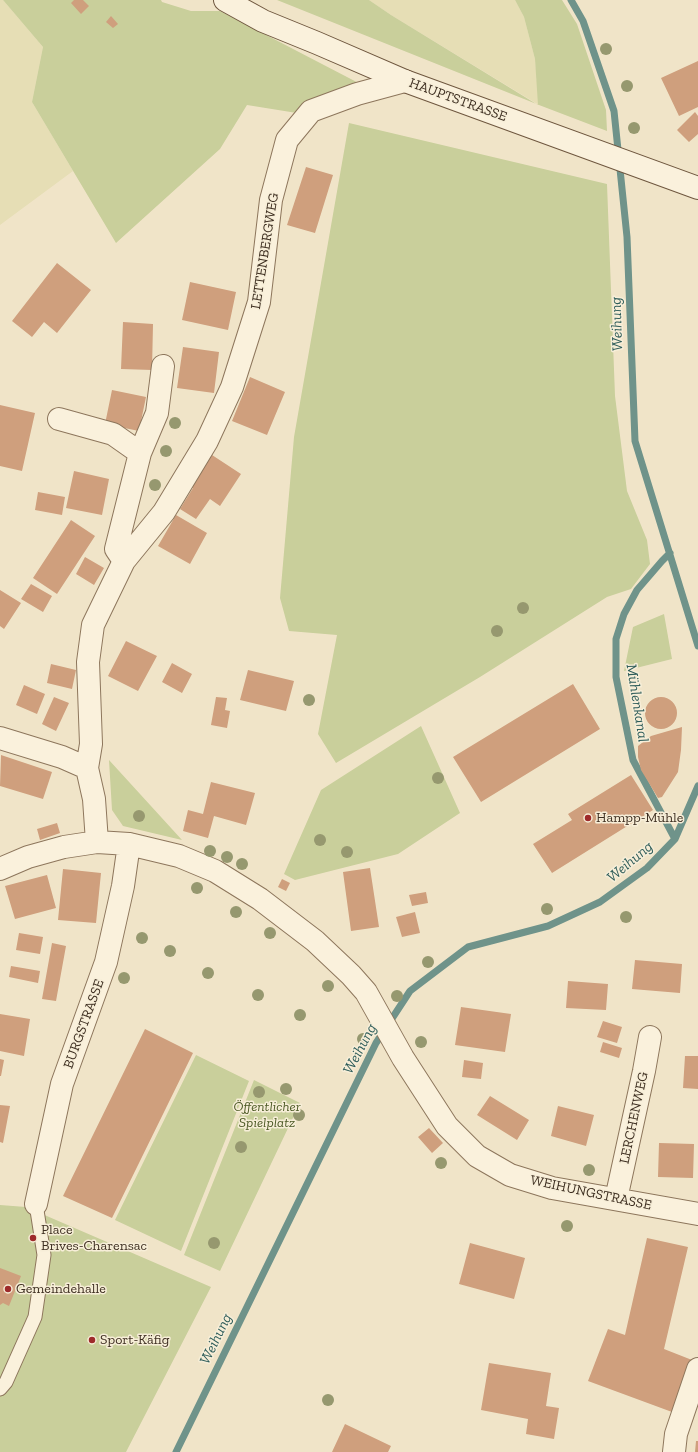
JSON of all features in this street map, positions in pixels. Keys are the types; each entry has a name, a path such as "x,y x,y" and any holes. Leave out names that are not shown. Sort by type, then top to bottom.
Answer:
{"street":[{"name":"HAUPTSTRASSE","path":"224,0 263,21 405,81 698,188"},
{"name":"LETTENBERGWEG","path":"87,768 91,744 88,662 93,625 124,561 164,512 207,441 232,387 259,302 271,200 287,140 311,111 357,94 405,81"},
{"path":"124,561 116,549 140,453 157,413 164,366"},
{"path":"59,419 113,434 140,453"},
{"path":"0,738 62,757 87,768 94,799 97,842 28,857 0,869"},
{"name":"WEIHUNGSTRASSE","path":"97,842 129,844 179,856 216,871 260,898 314,941 351,975 366,992 403,1058 447,1126 477,1156 510,1175 552,1188 698,1214"},
{"name":"BURGSTRASSE","path":"36,1204 62,1084 106,962 123,886 129,844"},
{"name":"LERCHENWEG","path":"616,1199 650,1037"},
{"path":"674,1452 676,1434 698,1369"}],"lane":[{"path":"0,1389 6,1382 35,1318 44,1255 36,1204"}],"shaded area":[{"path":"0,0 3,0 43,47 32,102 73,171 0,225"},
{"path":"369,0 515,0 524,17 535,59 539,105 391,15"}],"green space":[{"path":"3,0 161,0 162,2 191,11 220,11 372,90 303,114 247,105 220,149 116,243 32,102 43,47"},
{"path":"277,0 369,0 536,104"},
{"path":"515,0 562,0 577,24 606,110 607,131 538,105 535,59 524,17"},
{"path":"349,123 607,184 615,396 627,491 647,540 650,564 631,589 607,597 480,677 336,763 318,734 337,635 289,631 280,598 294,437"},
{"path":"664,614 672,659 624,671 633,627"},
{"path":"421,726 460,813 398,854 295,880 284,874 321,790"},
{"path":"109,760 182,840 123,826 112,810"},
{"path":"196,1055 249,1081 181,1251 115,1220"},
{"name":"Öffentlicher Spielplatz","path":"254,1080 300,1103 220,1271 184,1255"},
{"path":"0,1205 26,1207 211,1287 126,1452 0,1452"}],"building":[{"path":"74,0 83,0 89,6 81,14 71,3"},
{"path":"111,16 118,24 113,28 106,22"},
{"path":"698,61 698,107 679,116 661,78"},
{"path":"695,112 698,116 698,134 689,142 677,130"},
{"path":"306,167 333,175 315,233 287,225"},
{"path":"57,263 91,290 57,333 44,322 32,337 12,321"},
{"path":"190,282 236,292 228,330 182,320"},
{"path":"123,322 153,324 152,370 121,369"},
{"path":"183,347 219,352 214,393 177,388"},
{"path":"250,377 285,392 267,435 232,421"},
{"path":"112,390 146,397 139,431 105,424"},
{"path":"0,405 35,413 22,471 0,466"},
{"path":"212,455 241,474 220,506 210,499 196,519 180,509 193,488 191,487"},
{"path":"74,471 109,479 102,515 66,508"},
{"path":"38,492 65,497 62,515 35,510"},
{"path":"176,515 207,533 190,564 158,546"},
{"path":"71,520 95,536 57,594 33,578"},
{"path":"85,557 104,568 94,585 76,574"},
{"path":"31,584 52,596 43,612 21,599"},
{"path":"0,590 21,603 4,629 0,626"},
{"path":"126,641 157,656 138,691 108,676"},
{"path":"172,663 192,674 182,693 162,682"},
{"path":"51,664 76,670 72,689 47,683"},
{"path":"248,670 294,681 286,711 240,700"},
{"path":"573,684 600,729 481,802 453,757"},
{"path":"24,685 45,694 37,714 16,705"},
{"path":"54,697 69,703 56,731 42,724"},
{"path":"216,697 227,698 225,710 230,711 227,728 211,725"},
{"path":"658,697 664,697 674,704 677,713 676,719 670,726 664,729 658,729 648,722 645,716 645,710 652,700"},
{"path":"682,727 678,772 662,797 658,798 641,770 638,757 638,746 651,736"},
{"path":"1,755 52,772 43,799 0,786"},
{"path":"631,775 653,810 552,873 533,844 572,820 568,814"},
{"path":"211,782 255,793 246,825 214,816 208,838 183,831 188,810 203,814"},
{"path":"57,823 60,833 40,840 37,829"},
{"path":"370,868 379,927 351,931 343,872"},
{"path":"63,869 101,873 96,923 58,920"},
{"path":"47,875 56,908 15,919 5,886"},
{"path":"282,879 290,883 286,891 278,887"},
{"path":"426,892 428,903 412,906 409,895"},
{"path":"415,912 420,933 402,937 396,917"},
{"path":"19,933 43,937 40,954 16,950"},
{"path":"52,943 66,946 56,1001 42,999"},
{"path":"635,960 682,964 680,993 632,989"},
{"path":"11,966 40,971 38,983 9,977"},
{"path":"568,981 608,984 606,1010 566,1008"},
{"path":"461,1007 511,1014 505,1052 455,1045"},
{"path":"0,1014 30,1019 24,1056 0,1051"},
{"path":"603,1021 622,1027 617,1043 597,1037"},
{"path":"145,1029 193,1053 112,1218 63,1196"},
{"path":"603,1042 622,1048 619,1058 600,1052"},
{"path":"685,1056 698,1056 698,1089 683,1088"},
{"path":"0,1059 4,1060 1,1076 0,1076"},
{"path":"464,1060 483,1063 481,1079 462,1077"},
{"path":"490,1096 529,1120 517,1140 477,1115"},
{"path":"0,1105 10,1106 3,1143 0,1142"},
{"path":"558,1106 594,1115 586,1146 551,1136"},
{"path":"429,1128 443,1143 432,1153 418,1137"},
{"path":"659,1143 694,1144 693,1178 658,1177"},
{"path":"647,1238 688,1247 664,1349 692,1360 672,1412 588,1381 608,1329 625,1335"},
{"path":"470,1243 525,1258 514,1299 459,1284"},
{"name":"Gemeindehalle","path":"0,1268 21,1276 9,1306 3,1303 0,1305"},
{"path":"489,1363 551,1373 546,1406 559,1408 554,1439 526,1434 528,1419 481,1410"},
{"path":"345,1424 391,1446 388,1452 332,1452"},
{"path":"696,1441 698,1441 698,1452 695,1452"}],"waterway":[{"name":"Weihung","path":"571,0 583,21 614,111 627,237 635,441 698,646"},
{"name":"Mühlenkanal","path":"670,553 637,590 624,614 616,639 616,677 633,760 675,839"},
{"name":"Weihung","path":"176,1452 376,1043 410,991 468,947 548,926 600,902 647,868 675,839 698,786"}],"place":[{"name":"Hampp-Mühle","path":"588,818"},
{"name":"Place Brives-Charensac","path":"33,1238"},
{"name":"Gemeindehalle","path":"8,1289"},
{"name":"Sport-Käfig","path":"92,1340"}]}
